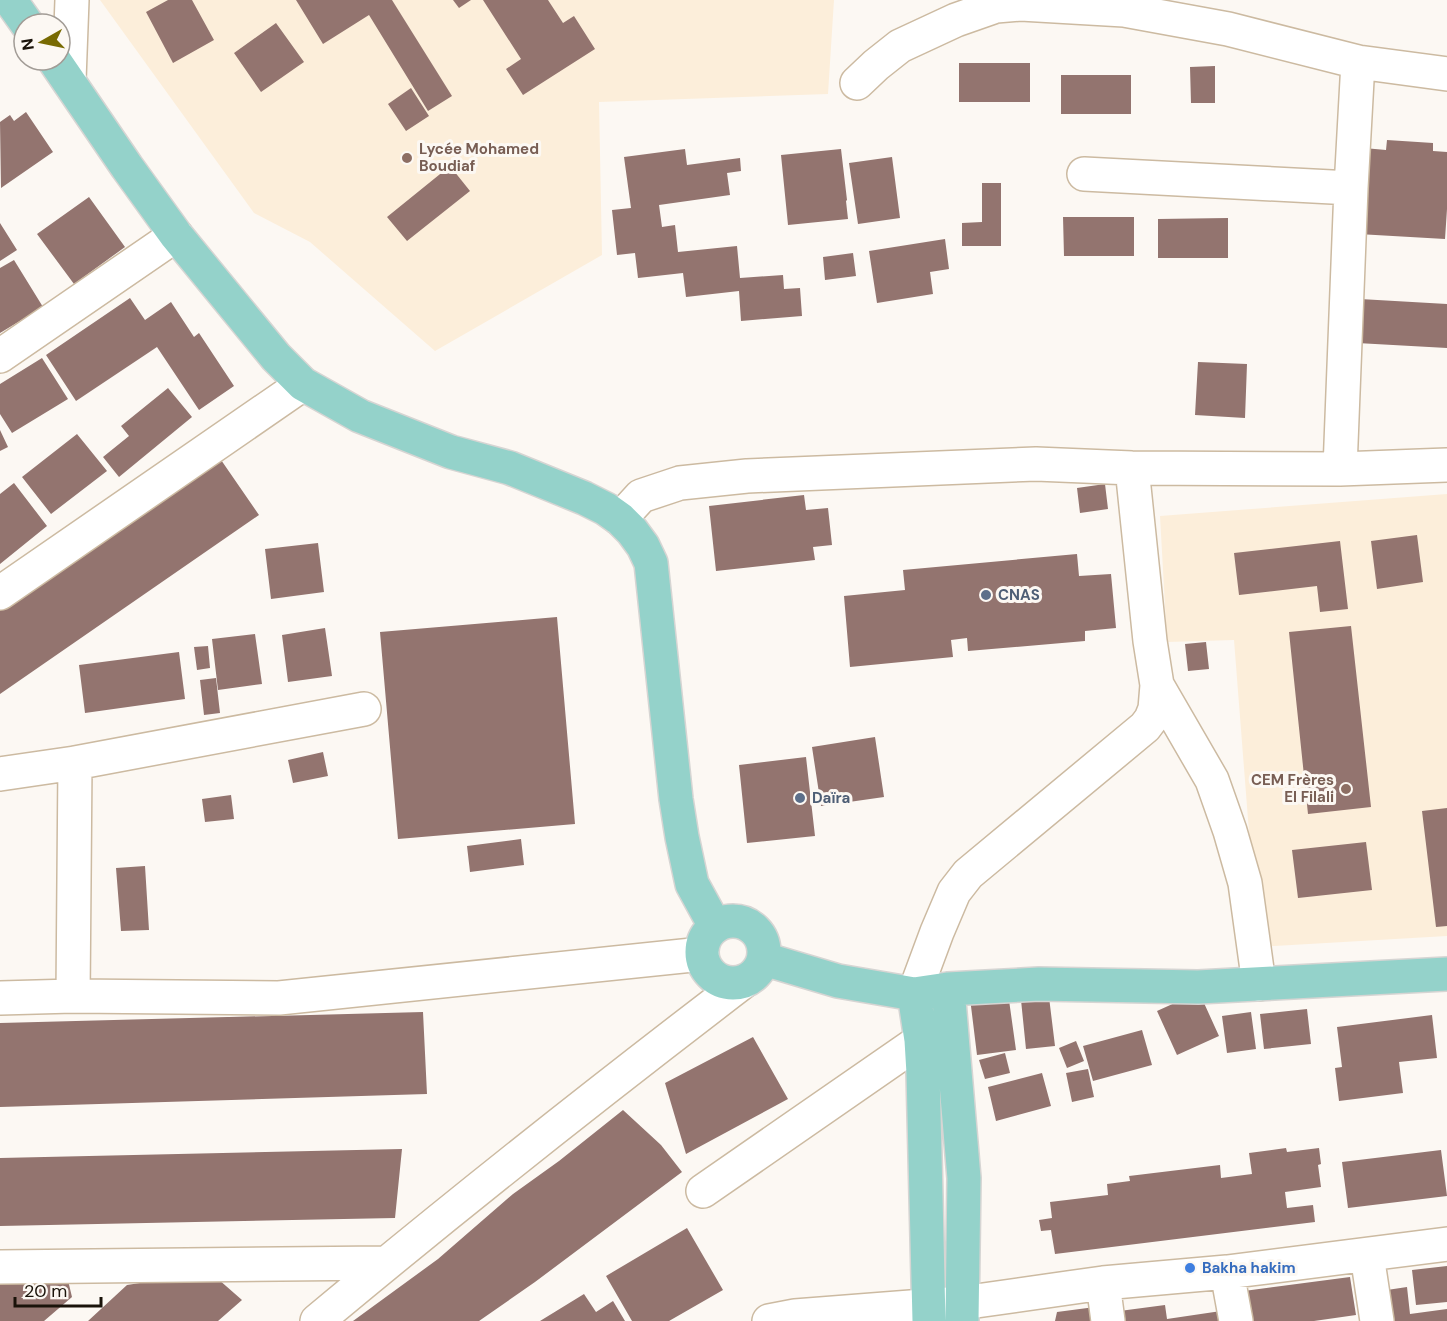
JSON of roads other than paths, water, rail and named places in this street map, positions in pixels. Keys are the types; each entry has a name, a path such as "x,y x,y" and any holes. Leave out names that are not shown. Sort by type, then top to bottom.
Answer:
{"main road":[{"path":"62,72 176,235 276,357 303,384 360,416 451,452 510,468 584,498 606,509 632,531 643,546 651,563 682,837 692,884 708,940 705,968 722,982 732,984 754,971 764,952 762,939 756,930 736,921 726,922 708,940"},
{"path":"754,971 837,981 914,994 948,989 1039,984 1198,987 1447,974"},
{"path":"948,989 964,1178 962,1312"},
{"path":"914,994 923,1073 929,1313"}],"street":[{"path":"857,83 900,46 956,20 996,6 1021,4 1124,5 1358,62 1447,74"},
{"path":"1340,469 1358,62"},
{"path":"1084,174 1351,188"},
{"path":"0,356 176,235"},
{"path":"0,593 303,384"},
{"path":"620,519 641,496 680,483 747,476 1036,464 1132,468 1340,469 1447,465"},
{"path":"914,994 954,892 968,874 1144,727 1155,710 1157,686 1150,641 1132,468"},
{"path":"1157,686 1212,780 1230,831 1245,883 1259,984"},
{"path":"0,774 75,764 364,709"},
{"path":"73,996 75,764"},
{"path":"937,932 948,989"},
{"path":"0,998 73,996 279,998 708,940"},
{"path":"317,1321 386,1263 754,971"},
{"path":"703,1191 921,1040"},
{"path":"769,1321 795,1316 962,1312 1103,1283 1227,1272 1447,1244"},
{"path":"1367,1255 1377,1321"},
{"path":"0,1267 386,1263"},
{"path":"1227,1272 1236,1321"},
{"path":"1103,1283 1108,1321"}],"place":[{"name":"Lycée Mohamed Boudiaf","path":"407,158"},
{"name":"CNAS","path":"986,595"},
{"name":"CEM Frères El Filali","path":"1346,789"},
{"name":"Daïra","path":"800,798"},
{"name":"Bakha hakim","path":"1190,1268"}]}
